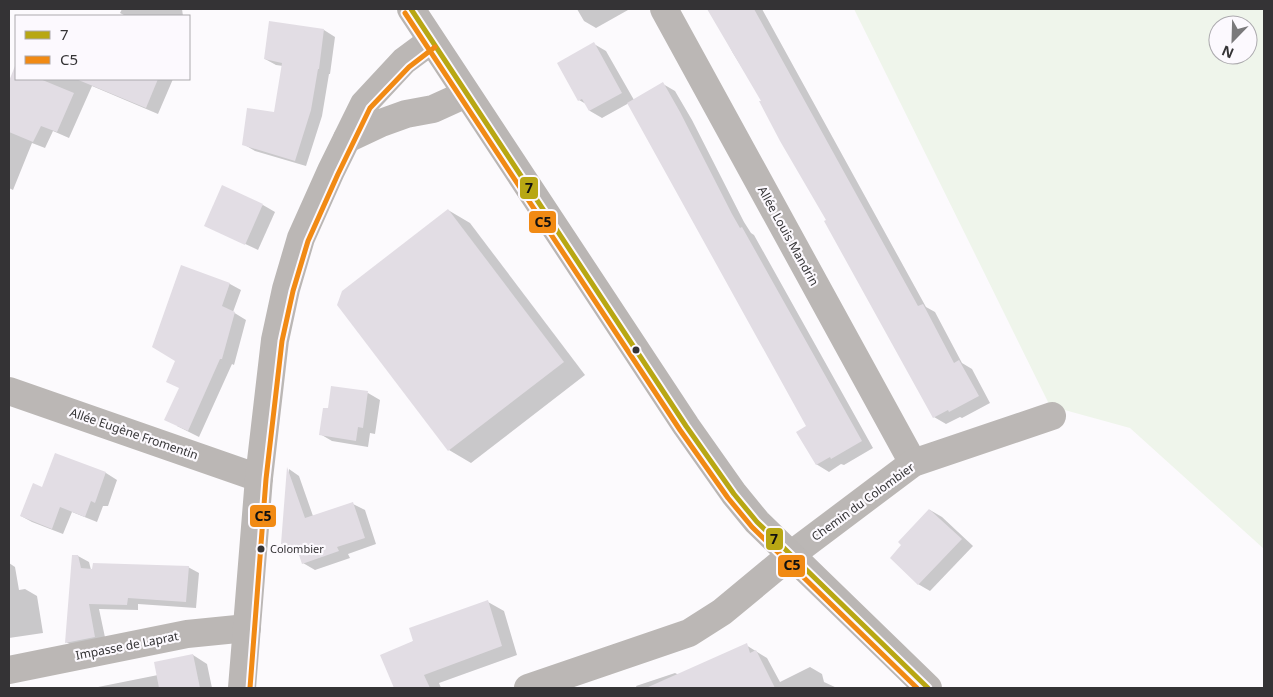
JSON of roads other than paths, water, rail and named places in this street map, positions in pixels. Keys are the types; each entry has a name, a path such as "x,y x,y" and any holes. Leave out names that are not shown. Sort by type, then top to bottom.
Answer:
{"main road":[{"path":"410,9 681,418 734,494 757,522 928,688"}],"street":[{"name":"Allée Louis Mandrin","path":"664,9 913,463"},
{"path":"242,688 259,478 275,340 286,289 301,238 364,104 404,61 431,41"},
{"path":"348,139 381,123 406,114 433,109 466,94"},
{"name":"Allée Eugène Fromentin","path":"9,391 259,478"},
{"name":"Chemin du Colombier","path":"528,688 689,633 722,612 792,554 913,463 1052,416"},
{"name":"Impasse de Laprat","path":"9,670 187,634 247,628"}],"place":[{"name":"Colombier","path":"261,549"}]}
